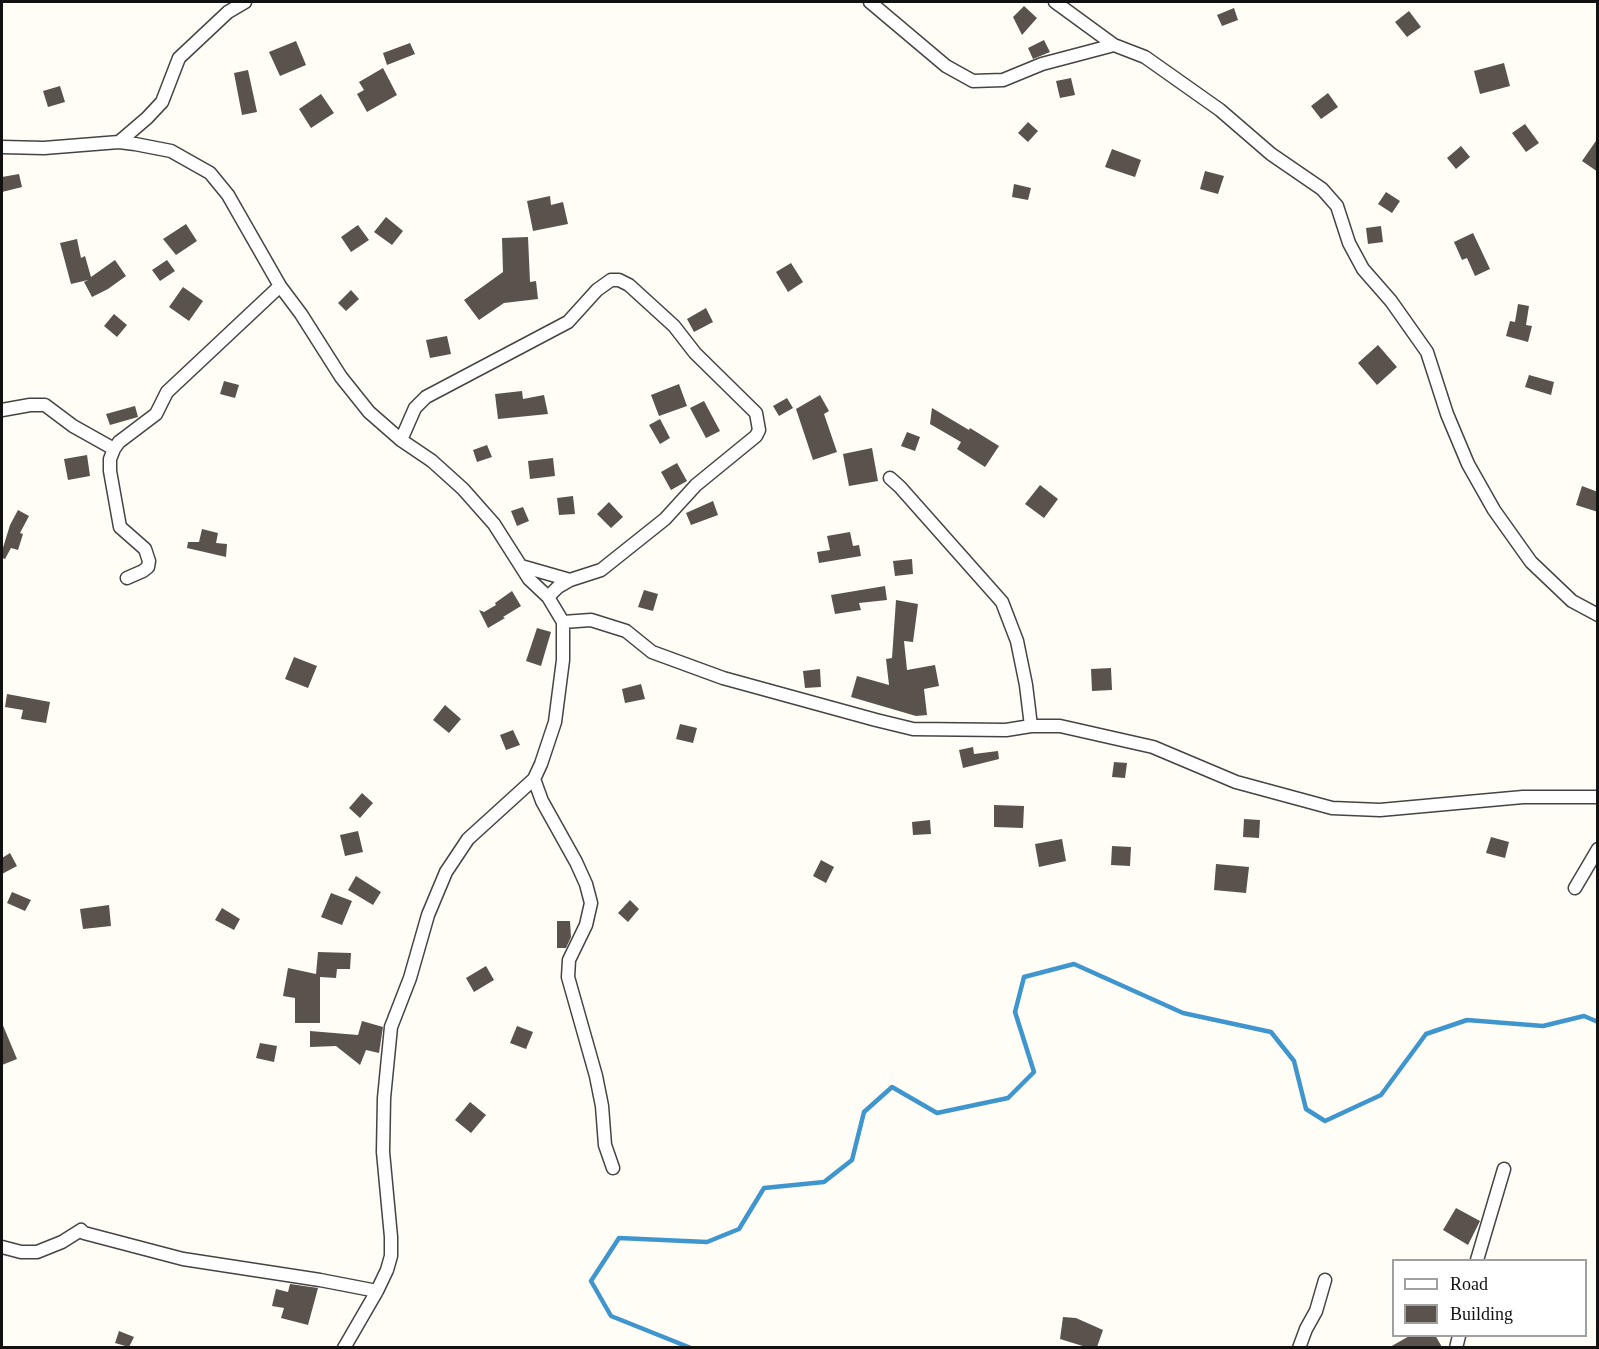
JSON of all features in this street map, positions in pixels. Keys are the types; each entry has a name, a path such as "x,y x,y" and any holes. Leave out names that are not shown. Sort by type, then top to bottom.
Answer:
{"street":[{"path":"119,142 162,102 180,58 228,12 244,2"},
{"path":"870,2 946,66 974,81 1003,80 1042,64 1114,45"},
{"path":"1055,2 1114,45 1145,57 1220,110 1271,154 1322,189 1337,206 1349,243 1363,269 1391,301 1427,352 1447,414 1468,464 1494,510 1531,562 1572,601 1598,615"},
{"path":"2,147 44,148 119,142 171,151 210,173 228,195 280,286 302,314 341,377 369,412 401,440 432,461 463,489 494,524 529,579 548,597 563,622 562,660 555,722 541,764 534,779 468,839 446,872 391,1027 384,1098 383,1152 391,1256 377,1291 344,1347"},
{"path":"401,440 415,408 426,397 568,322 597,290 612,280 619,280 628,285 674,326 695,353 756,413 759,430 756,436 696,485 665,519 602,570 570,580 548,597"},
{"path":"128,578 148,567 149,561 145,549 120,527 110,471 110,459 114,449 119,442 156,414 167,393 280,286"},
{"path":"2,410 45,405 73,426 114,449"},
{"path":"890,478 1002,602 1017,641 1031,726"},
{"path":"521,566 570,580"},
{"path":"563,622 591,620 626,631 652,652 723,678 913,729 1006,730 1031,726 1060,726 1153,747 1236,782 1332,808 1380,810 1523,797 1598,797"},
{"path":"534,779 542,801 576,862 586,884 591,903 586,925 569,960 568,977 596,1076 602,1106 605,1145 612,1168"},
{"path":"1575,888 1598,849"},
{"path":"1477,1259 1504,1169"},
{"path":"2,1247 21,1252 37,1252 62,1242 81,1230 84,1233 183,1259 377,1291"},
{"path":"1299,1347 1317,1311 1325,1280"}],"building":[{"path":"1024,6 1037,18 1022,35 1013,17"},
{"path":"1234,8 1238,20 1222,26 1217,15"},
{"path":"1409,11 1421,27 1407,37 1395,22"},
{"path":"1044,40 1050,52 1033,59 1028,48"},
{"path":"296,41 306,65 280,76 269,52"},
{"path":"410,43 415,54 387,65 383,53"},
{"path":"1504,63 1510,86 1480,94 1474,71"},
{"path":"383,68 397,95 367,112 357,94 364,90 359,82"},
{"path":"248,70 257,112 242,115 234,73"},
{"path":"1071,78 1075,95 1060,98 1056,81"},
{"path":"60,86 65,102 48,107 43,91"},
{"path":"1328,93 1338,107 1321,119 1311,106"},
{"path":"321,94 334,113 311,128 299,109"},
{"path":"1028,122 1038,131 1028,142 1018,133"},
{"path":"1525,124 1539,143 1526,152 1512,133"},
{"path":"1598,138 1598,172 1582,161"},
{"path":"1461,146 1470,157 1456,169 1447,158"},
{"path":"1112,149 1141,160 1135,177 1105,167"},
{"path":"1205,171 1224,176 1218,194 1200,189"},
{"path":"19,174 22,187 2,192 2,177"},
{"path":"1014,184 1031,188 1028,200 1012,197"},
{"path":"1386,192 1400,201 1392,213 1378,204"},
{"path":"550,196 551,205 563,202 568,224 533,231 527,201"},
{"path":"386,217 403,231 392,245 374,232"},
{"path":"186,224 197,241 176,255 163,239"},
{"path":"358,225 369,240 351,252 341,237"},
{"path":"1381,226 1383,242 1368,244 1366,228"},
{"path":"1473,233 1490,269 1475,276 1467,258 1462,260 1454,242"},
{"path":"528,237 530,282 536,281 538,299 504,303 479,320 464,300 503,272 502,238"},
{"path":"77,239 81,258 85,256 91,277 115,260 126,276 92,297 84,282 88,280 71,284 60,243"},
{"path":"167,260 175,271 160,281 152,270"},
{"path":"791,263 803,282 788,292 776,272"},
{"path":"183,287 203,301 189,321 169,307"},
{"path":"351,290 359,299 346,311 338,303"},
{"path":"1518,304 1529,306 1526,325 1532,326 1528,342 1506,336 1510,321 1515,322"},
{"path":"706,308 713,322 694,332 687,319"},
{"path":"114,314 127,325 117,337 104,326"},
{"path":"447,336 451,354 430,358 426,340"},
{"path":"1378,345 1397,367 1377,385 1358,363"},
{"path":"1529,375 1554,382 1551,395 1525,387"},
{"path":"224,381 239,385 235,398 220,394"},
{"path":"679,384 687,406 659,416 651,395"},
{"path":"522,391 523,399 544,395 548,414 498,419 495,394"},
{"path":"820,395 829,411 824,414 837,452 813,460 796,409"},
{"path":"787,398 793,408 779,416 773,406"},
{"path":"704,401 720,431 706,438 690,408"},
{"path":"135,406 138,417 110,425 106,414"},
{"path":"932,408 999,446 985,467 957,449 961,442 930,424"},
{"path":"660,419 670,438 660,444 649,425"},
{"path":"907,432 920,437 915,451 901,446"},
{"path":"487,445 492,457 477,462 473,450"},
{"path":"872,448 878,481 849,486 843,454"},
{"path":"87,455 90,476 68,480 64,459"},
{"path":"553,458 555,476 530,479 528,461"},
{"path":"677,463 687,481 671,490 661,472"},
{"path":"1040,485 1058,499 1044,518 1025,504"},
{"path":"1582,486 1598,492 1598,512 1576,505"},
{"path":"573,496 575,514 559,515 557,498"},
{"path":"713,501 718,515 691,525 686,513"},
{"path":"609,502 623,517 611,528 597,514"},
{"path":"523,507 529,521 517,526 511,511"},
{"path":"18,510 29,516 20,533 23,534 18,550 11,548 5,559 2,558 2,551 10,525"},
{"path":"202,529 218,533 216,543 227,544 226,557 187,548 188,542 199,542"},
{"path":"850,532 853,546 859,545 861,556 819,563 817,552 830,550 827,536"},
{"path":"912,559 913,574 895,576 893,561"},
{"path":"885,586 887,600 859,603 861,610 835,614 831,595"},
{"path":"644,590 658,594 653,611 638,607"},
{"path":"512,591 521,606 488,628 479,610 484,612"},
{"path":"896,600 918,604 913,642 904,641 907,670 935,665 939,686 924,689 927,715 916,716 851,697 857,676 889,685 886,659 892,658"},
{"path":"537,628 551,632 541,666 526,661"},
{"path":"294,657 317,666 308,688 285,679"},
{"path":"1111,668 1112,690 1092,691 1091,669"},
{"path":"820,669 821,687 805,688 803,671"},
{"path":"641,684 645,699 625,703 622,689"},
{"path":"7,694 50,702 46,723 21,719 23,710 5,707"},
{"path":"445,705 461,719 449,733 433,720"},
{"path":"680,724 697,728 693,743 676,739"},
{"path":"513,730 520,745 506,750 500,735"},
{"path":"973,747 974,754 998,751 999,759 963,768 959,750"},
{"path":"1114,762 1127,763 1125,778 1112,777"},
{"path":"362,793 373,803 360,818 349,808"},
{"path":"994,805 1024,806 1023,828 994,827"},
{"path":"1244,819 1260,820 1259,838 1243,837"},
{"path":"930,820 931,834 913,835 912,822"},
{"path":"358,831 363,852 345,856 340,835"},
{"path":"1491,837 1509,842 1505,858 1486,853"},
{"path":"1062,839 1066,861 1039,867 1035,844"},
{"path":"1112,846 1131,847 1130,866 1111,865"},
{"path":"10,853 17,866 2,874 2,858"},
{"path":"821,860 834,867 826,883 813,876"},
{"path":"1216,864 1249,867 1246,893 1214,890"},
{"path":"356,876 381,892 373,905 348,890"},
{"path":"12,892 31,900 25,911 7,903"},
{"path":"331,893 352,901 342,925 321,917"},
{"path":"630,900 639,909 628,922 618,913"},
{"path":"109,905 111,926 83,929 80,909"},
{"path":"222,908 240,919 234,930 215,920"},
{"path":"557,921 570,921 571,937 566,948 557,948"},
{"path":"318,952 351,953 350,969 337,969 336,978 320,977 320,1023 295,1023 295,998 283,996 288,968 316,974"},
{"path":"486,966 494,980 474,992 466,978"},
{"path":"362,1021 383,1027 379,1053 366,1050 360,1065 336,1046 310,1047 310,1031 358,1035"},
{"path":"2,1023 17,1059 2,1065"},
{"path":"517,1026 533,1032 526,1049 510,1043"},
{"path":"260,1043 277,1046 274,1062 256,1058"},
{"path":"470,1102 486,1115 471,1133 455,1120"},
{"path":"1456,1208 1480,1221 1468,1245 1443,1230"},
{"path":"290,1284 318,1288 308,1325 281,1318 284,1308 272,1306 276,1289 288,1292"},
{"path":"1063,1317 1076,1318 1103,1330 1097,1347 1086,1347 1060,1339"},
{"path":"119,1331 134,1337 129,1347 115,1343"},
{"path":"1408,1337 1436,1337 1442,1347 1390,1347"}],"waterway":[{"path":"691,1348 611,1316 591,1281 619,1238 707,1242 739,1229 764,1188 824,1182 852,1160 864,1112 892,1087 937,1113 1008,1098 1034,1072 1015,1012 1024,977 1074,964 1183,1013 1271,1032 1294,1061 1306,1109 1325,1121 1381,1095 1426,1034 1467,1020 1543,1026 1584,1016 1598,1022"}]}
